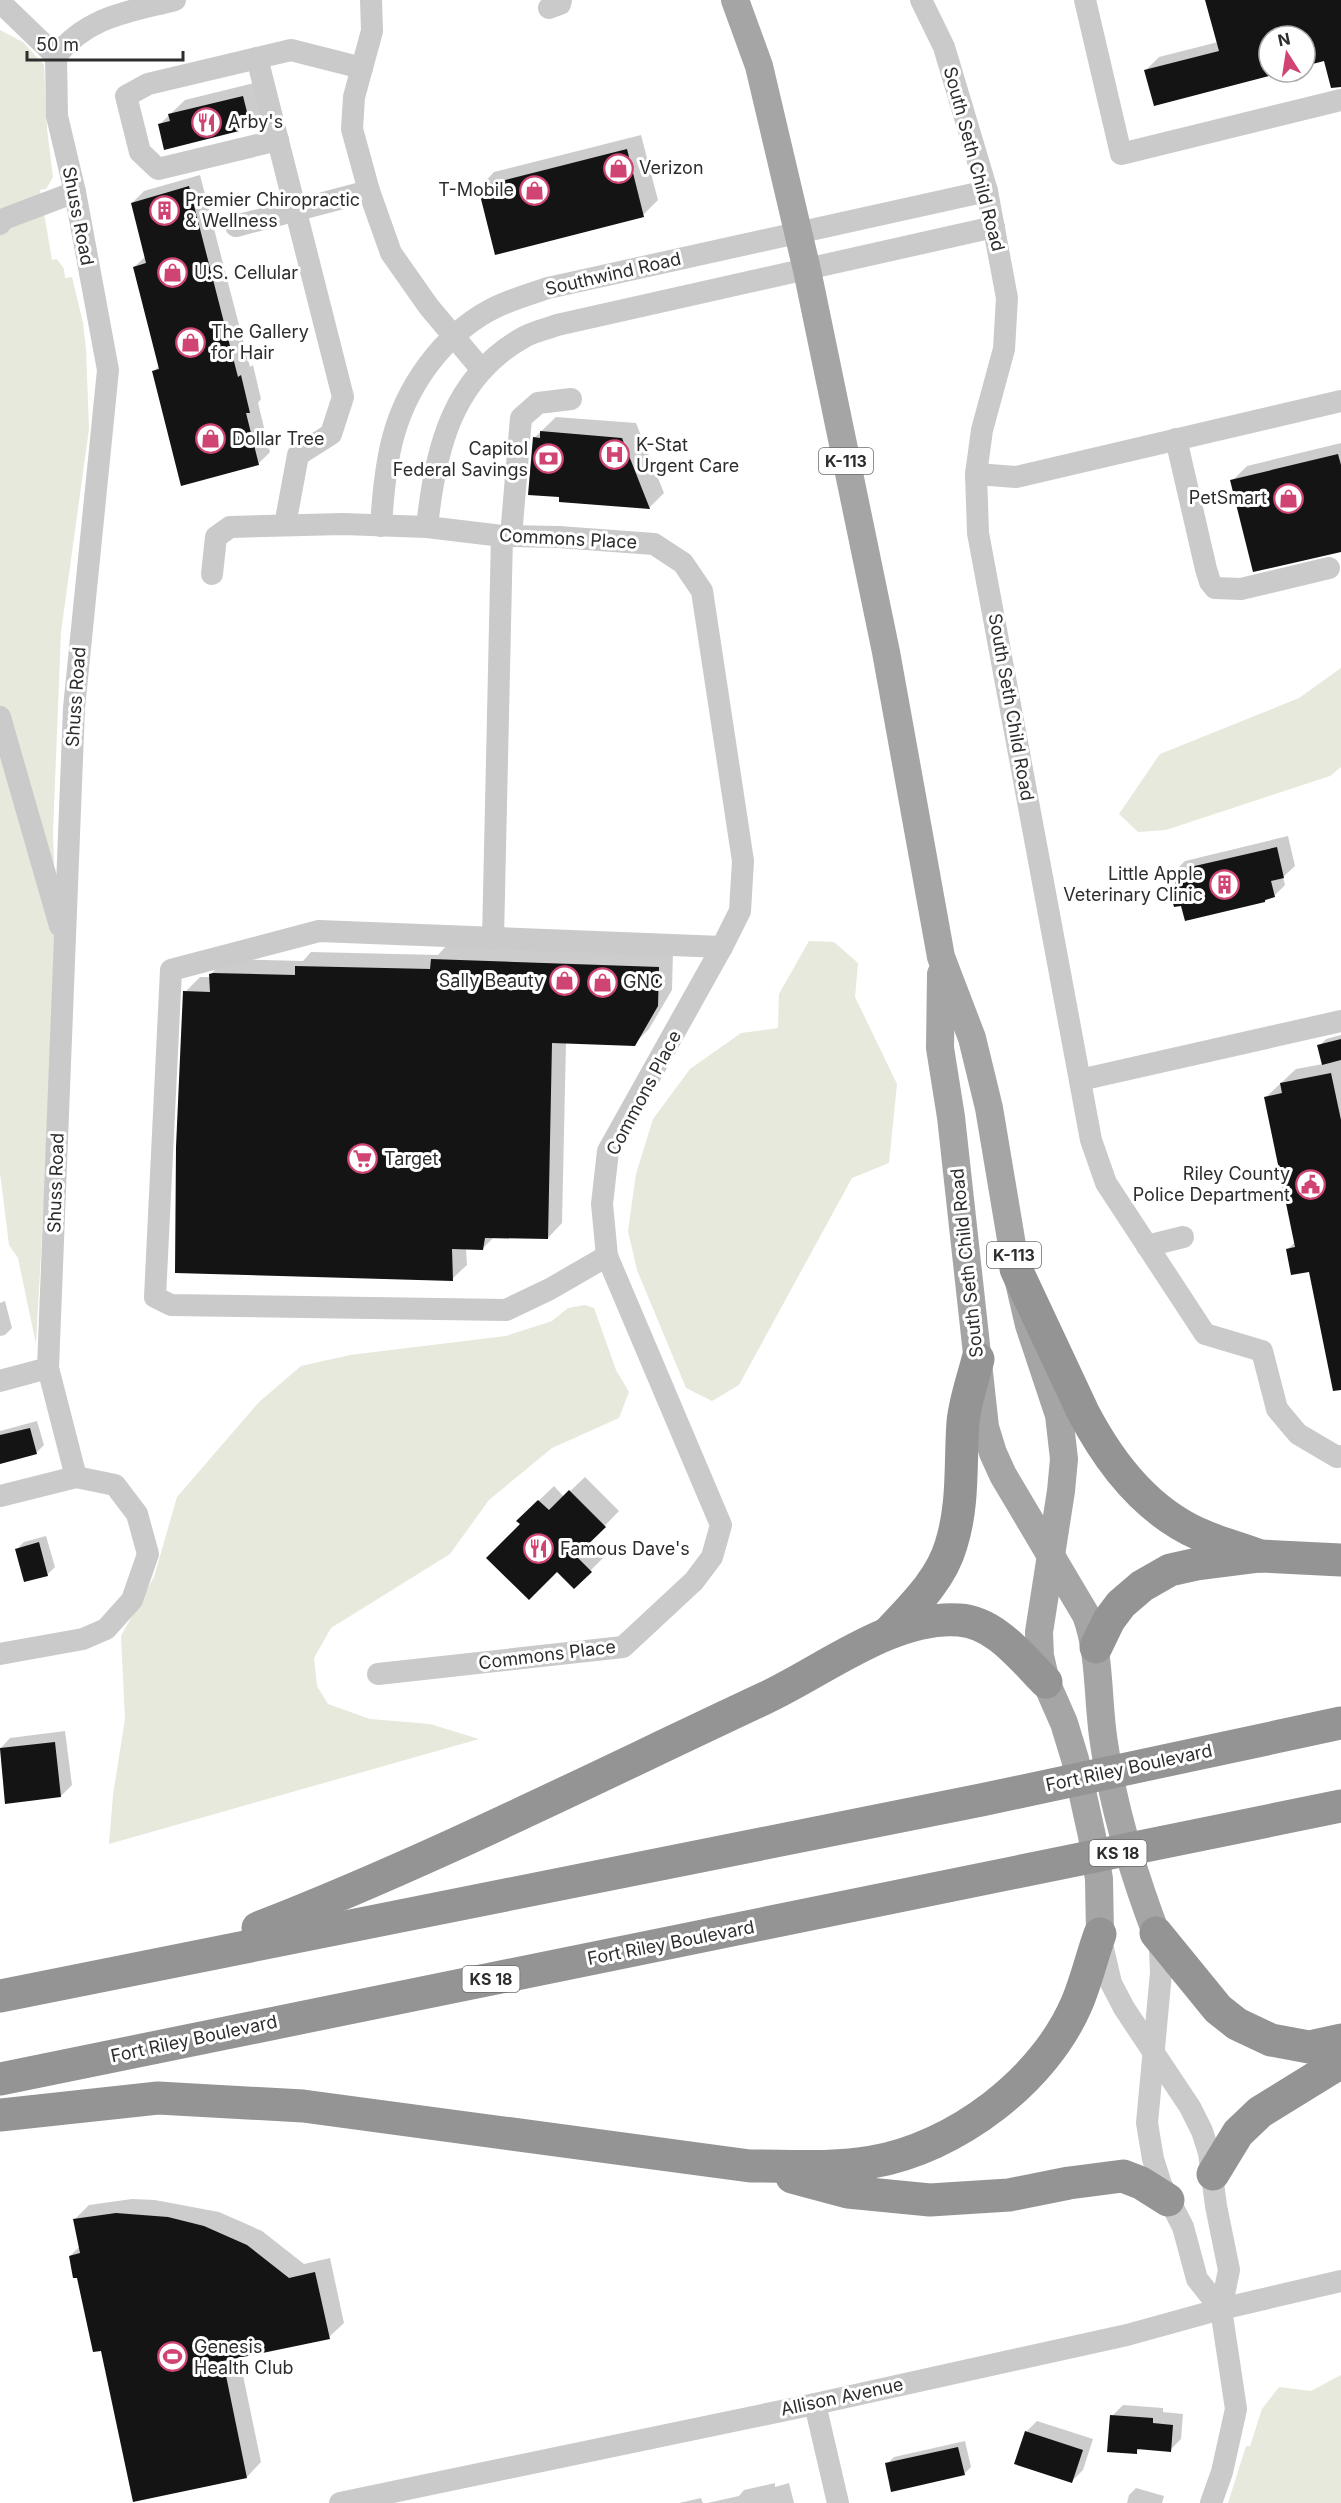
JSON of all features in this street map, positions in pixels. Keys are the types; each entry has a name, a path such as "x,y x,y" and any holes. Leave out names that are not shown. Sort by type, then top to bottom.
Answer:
{"highway":[{"path":"1016,1269 1083,1412 1120,1472 1155,1508 1178,1524 1200,1535 1260,1556"},
{"path":"887,1634 927,1589 951,1546 959,1510 963,1420 978,1359"},
{"path":"1096,1647 1109,1620 1121,1604 1142,1586 1170,1570 1260,1556 1341,1560"},
{"path":"181,1959 328,1901 767,1697 887,1634 921,1623 960,1620 988,1630 1009,1645 1046,1682"},
{"name":"Fort Riley Boulevard","path":"0,1996 981,1800 1341,1723"},
{"name":"Fort Riley Boulevard","path":"0,2079 983,1881 1341,1806"},
{"path":"1156,1933 1218,2009 1237,2024 1271,2040 1309,2047 1341,2040"},
{"path":"0,2115 158,2098 303,2106 750,2166 811,2167 873,2162 910,2152 946,2137 986,2113 1013,2091 1045,2058 1077,2004 1100,1934"},
{"path":"1213,2174 1238,2133 1260,2112 1341,2062"},
{"path":"750,2166 848,2192 930,2200 1009,2195 1069,2183 1123,2176 1168,2200"}],"main road":[{"name":"South Seth Child Road","path":"735,0 759,66 807,270 886,652 941,957 972,1038 986,1098 1016,1269 1029,1325 1059,1414 1063,1436 1061,1491 1039,1632 1040,1656 1046,1682 1064,1723 1075,1759 1092,1836 1098,1879 1100,1934"},
{"name":"South Seth Child Road","path":"941,957 940,1048 951,1117 986,1427 993,1453 1003,1474 1086,1616 1096,1647 1103,1735 1116,1802 1138,1884 1156,1933"}],"street":[{"path":"0,2 56,56 69,39 102,19 175,0"},
{"path":"371,0 372,31 354,97 352,129 369,191 391,253 409,281 482,370"},
{"name":"South Seth Child Road","path":"921,0 944,47 987,191 1007,298 1004,349 982,430 976,474 978,533 1091,1140 1106,1183 1205,1334 1262,1351 1277,1409 1298,1434 1337,1457 1341,1456"},
{"path":"1085,0 1121,154 1341,100"},
{"path":"278,140 158,169 140,152 126,96 148,84 291,50 362,68"},
{"name":"Shuss Road","path":"56,56 57,116 75,192 108,370 74,708 48,1368 76,1477"},
{"path":"256,58 343,397 332,434 298,455 285,525"},
{"path":"236,226 369,191"},
{"name":"Southwind Road","path":"381,526 383,479 395,425 404,402 418,378 452,336 494,308 548,288 987,191"},
{"path":"0,224 4,219 75,192"},
{"name":"Southwind Road","path":"427,527 432,478 440,446 468,389 482,370 501,352 528,335 557,325 994,227"},
{"path":"493,939 507,536 521,417 538,403 571,399"},
{"path":"976,474 1016,477 1341,401"},
{"path":"1176,439 1206,568 1210,582 1215,588 1241,589 1329,568"},
{"name":"Commons Place","path":"212,574 216,537 230,527 343,524 427,527 507,536 654,544 684,563 702,591 743,861 740,911 609,1151 602,1204 607,1256 721,1525 712,1557 694,1581 623,1647 378,1674"},
{"path":"0,717 66,947"},
{"path":"607,1256 550,1289 506,1310 171,1305 154,1297 171,970 319,931 722,947"},
{"path":"1080,1080 1341,1021"},
{"path":"1147,1246 1183,1237"},
{"path":"0,1381 48,1368"},
{"path":"0,1497 76,1477 115,1485 137,1514 148,1554 132,1600 106,1629 83,1639 0,1654"},
{"name":"South Seth Child Road","path":"1156,1933 1160,1949 1161,1973 1147,2123 1153,2159 1168,2200 1184,2227 1197,2278 1221,2308"},
{"name":"South Seth Child Road","path":"1100,1934 1111,1983 1124,2008 1190,2107 1202,2131 1213,2174 1216,2206 1229,2270 1221,2308"},
{"name":"Allison Avenue","path":"340,2503 815,2404 1127,2335 1221,2308 1341,2281"},
{"path":"1211,2503 1236,2409 1221,2308"},
{"path":"815,2404 838,2503"}],"shaded area":[{"path":"0,30 23,42 44,65 47,129 53,177 46,189 40,190 52,260 57,259 64,269 65,278 72,277 83,323 89,429 61,632 53,832 57,961 36,1344 18,1258 9,1245 0,1173"},
{"path":"1341,668 1341,767 1330,776 1166,830 1138,832 1119,814 1160,754 1299,698"},
{"path":"809,941 834,942 858,963 855,997 897,1084 889,1163 852,1178 739,1385 712,1401 686,1388 637,1270 628,1231 636,1174 653,1119 690,1069 741,1033 778,1028 779,994"},
{"path":"585,1305 594,1308 616,1370 629,1392 619,1418 552,1448 489,1500 450,1554 331,1628 314,1658 317,1686 328,1704 370,1719 430,1724 479,1739 109,1844 113,1795 125,1719 121,1636 154,1577 177,1497 259,1402 301,1366 350,1355 506,1336 552,1321 568,1308"},
{"path":"1341,2375 1341,2503 1228,2503 1246,2446 1250,2446 1262,2409 1279,2387 1311,2391"}],"building":[{"path":"1205,0 1341,0 1341,87 1331,88 1324,61 1317,63 1317,24 1257,24 1257,79 1154,106 1144,70 1219,51"},
{"name":"Arby's","path":"243,96 251,128 164,150 158,124 170,121 168,114"},
{"path":"627,149 644,217 495,255 478,187"},
{"path":"189,186 238,377 241,375 250,413 246,413 259,465 181,486 152,371 159,369 133,267 146,263 131,203"},
{"path":"540,431 622,438 650,509 559,502 559,497 528,495 533,437 540,438"},
{"name":"PetSmart","path":"1338,454 1341,465 1341,552 1253,572 1230,480"},
{"name":"Little Apple Veterinary Clinic","path":"1277,847 1284,878 1271,881 1275,897 1265,902 1185,921 1181,906 1174,907 1169,888 1176,886 1173,871"},
{"name":"Target","path":"431,959 659,967 658,1006 635,1046 552,1043 548,1239 485,1238 483,1250 452,1249 453,1281 175,1273 176,1147 183,991 210,992 209,974 213,973 295,975 295,966 430,969"},
{"path":"1341,1039 1341,1060 1322,1065 1317,1045"},
{"name":"Riley County Police Department","path":"1331,1073 1341,1120 1341,1390 1333,1391 1309,1272 1291,1275 1286,1249 1295,1247 1264,1097 1282,1093 1280,1083"},
{"path":"30,1428 37,1454 0,1464 0,1435"},
{"name":"Famous Dave's","path":"569,1490 606,1527 576,1556 592,1572 574,1589 557,1572 529,1600 486,1558 520,1524 516,1521 538,1500 549,1510"},
{"path":"39,1542 48,1576 24,1582 15,1549"},
{"path":"55,1742 61,1797 5,1804 0,1748"},
{"name":"Genesis Health Club","path":"116,2213 168,2217 204,2226 247,2245 289,2278 315,2272 330,2339 223,2361 247,2478 133,2502 101,2351 93,2352 77,2278 73,2278 69,2256 80,2253 73,2219"},
{"path":"1110,2415 1153,2418 1153,2423 1173,2425 1171,2452 1137,2449 1137,2454 1107,2452"},
{"path":"1025,2431 1083,2450 1072,2483 1014,2464"},
{"path":"958,2447 965,2475 891,2492 885,2463"}],"place":[{"name":"Arby's","path":"207,122"},
{"name":"Verizon","path":"618,168"},
{"name":"T-Mobile","path":"535,190"},
{"name":"Premier Chiropractic & Wellness","path":"164,210"},
{"name":"U.S. Cellular","path":"173,273"},
{"name":"The Gallery for Hair","path":"190,342"},
{"name":"Dollar Tree","path":"211,439"},
{"name":"K-Stat Urgent Care","path":"615,455"},
{"name":"Capitol Federal Savings","path":"549,459"},
{"name":"PetSmart","path":"1288,498"},
{"name":"Little Apple Veterinary Clinic","path":"1224,884"},
{"name":"Sally Beauty","path":"565,981"},
{"name":"GNC","path":"602,982"},
{"name":"Target","path":"363,1159"},
{"name":"Riley County Police Department","path":"1311,1184"},
{"name":"Famous Dave's","path":"539,1549"},
{"name":"Genesis Health Club","path":"173,2357"}]}
